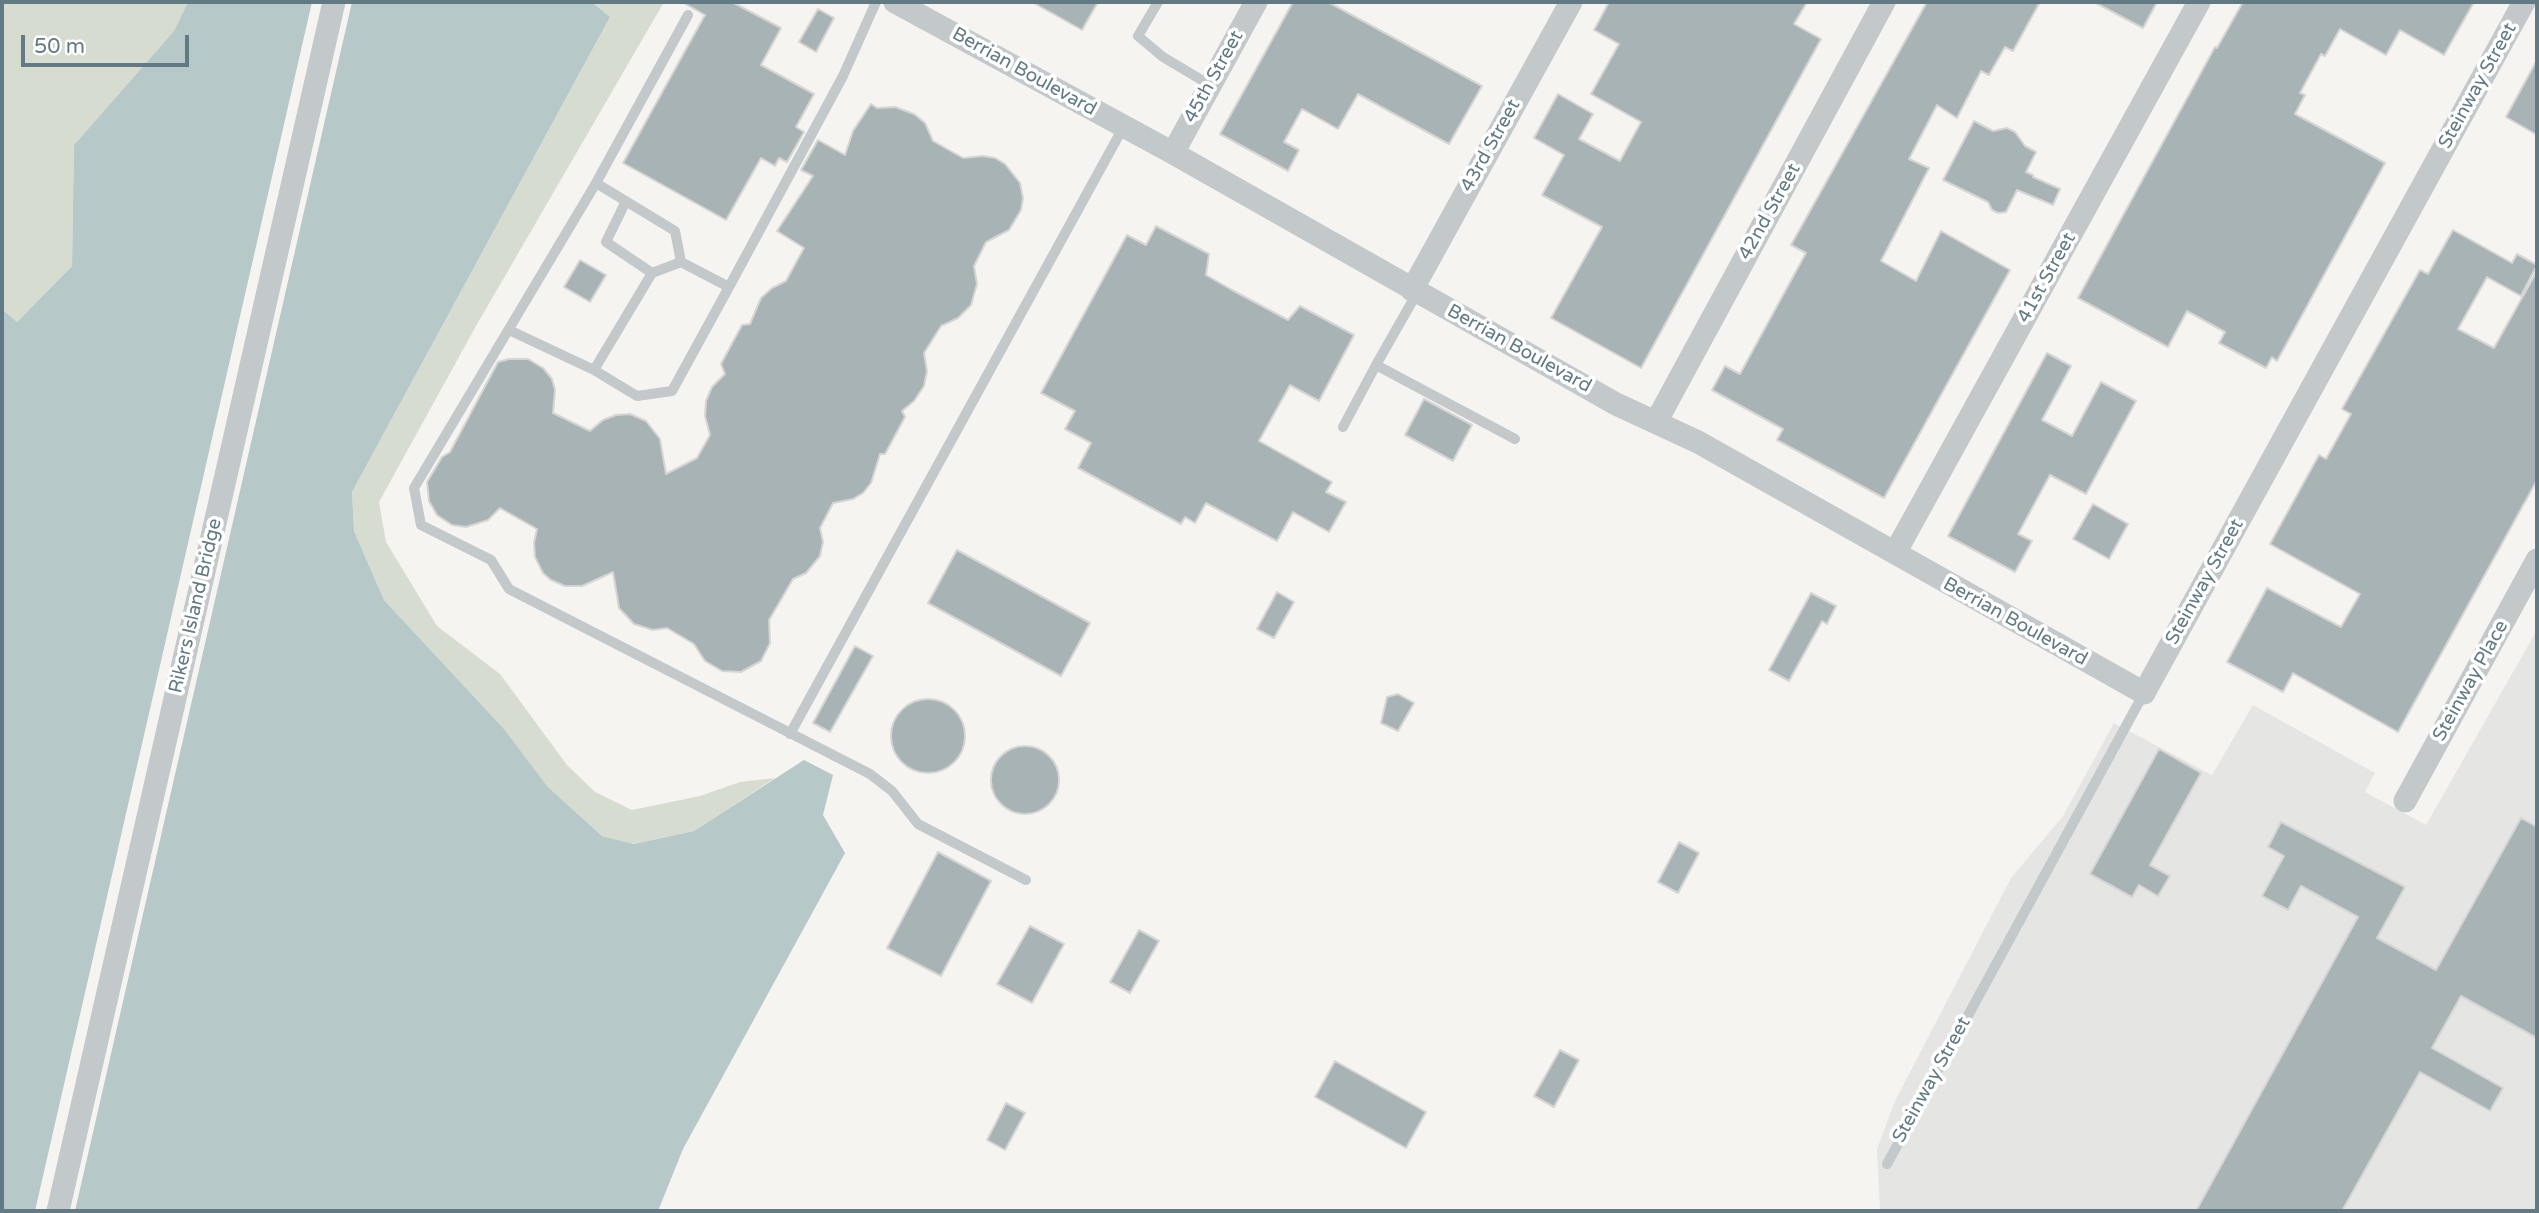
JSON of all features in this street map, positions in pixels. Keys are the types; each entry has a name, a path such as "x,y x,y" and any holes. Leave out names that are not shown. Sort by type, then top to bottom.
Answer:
{"street":[{"name":"Rikers Island Bridge","path":"58,1211 334,2"},
{"name":"Berrian Boulevard","path":"895,2 1173,153 1616,404 1698,442 2144,693"},
{"name":"45th Street","path":"1173,153 1256,2"},
{"name":"43rd Street","path":"1415,291 1571,2"},
{"name":"42nd Street","path":"1656,422 1884,2"},
{"name":"41st Street","path":"1895,553 2199,2"},
{"name":"Steinway Street","path":"2144,693 2524,2"},
{"name":"Steinway Place","path":"2405,801 2537,560"}],"lane":[{"path":"509,330 594,370 636,396 672,391 843,76 876,2"},
{"path":"1158,2 1138,36 1163,57 1210,85"},
{"path":"688,15 596,183 414,488 421,525 491,560 509,589 870,774 892,791 918,824 1026,880"},
{"path":"790,734 1124,127"},
{"path":"596,183 675,231 681,262"},
{"path":"626,201 606,242 652,273"},
{"path":"594,370 652,273 681,262 729,287"},
{"path":"1343,427 1415,291"},
{"path":"1376,365 1515,439"},
{"name":"Steinway Street","path":"1887,1164 2144,693"}],"shaded area":[{"path":"2,2 188,2 174,31 74,145 72,266 17,322 2,309"},
{"path":"188,2 592,2 610,17 352,492 354,531 384,600 504,729 548,787 602,836 634,844 694,831 804,760 833,775 823,815 845,853 683,1149 658,1211 2,1211 2,309 17,322 72,266 74,145 174,31"},
{"path":"592,2 664,2 476,326 379,502 386,542 437,626 500,674 567,765 595,792 632,810 700,796 740,782 775,778 694,831 634,844 602,836 548,787 504,729 384,600 354,531 352,492 610,17"},
{"path":"2537,630 2537,1211 1880,1211 1877,1149 1895,1101 2011,878 2063,816 2114,723 2212,775 2253,705 2375,773 2365,792 2426,825"}],"pier":[{"path":"312,2 352,2 75,1211 35,1211"}],"building":[{"path":"682,2 732,2 781,28 761,65 814,94 796,127 804,132 787,162 779,158 775,166 761,158 726,220 623,163 705,15"},
{"path":"1032,2 1098,2 1082,30"},
{"path":"1293,2 1328,2 1482,86 1449,144 1358,94 1338,129 1302,109 1284,142 1299,150 1288,171 1220,134"},
{"path":"1609,2 1807,2 1794,24 1821,39 1641,368 1551,318 1602,227 1542,195 1564,155 1534,138 1558,94 1593,114 1579,139 1620,161 1641,122 1591,94 1619,44 1594,30"},
{"path":"1927,2 2040,2 2013,51 2005,47 1989,75 1981,71 1957,118 1937,105 1909,159 1929,168 1881,261 1916,281 1941,231 2010,270 1884,498 1777,440 1783,429 1712,390 1725,366 1740,374 1806,253 1791,245"},
{"path":"2094,2 2157,2 2143,28"},
{"path":"2243,2 2474,2 2444,55 2400,30 2386,55 2340,29 2325,56 2321,54 2300,93 2305,95 2295,114 2385,163 2277,361 2272,357 2266,368 2219,343 2225,332 2187,311 2168,347 2078,298 2215,47 2217,48"},
{"path":"818,9 834,18 816,52 799,42"},
{"path":"2537,60 2537,135 2506,117"},
{"path":"871,104 877,108 895,107 914,114 925,123 933,141 963,158 983,156 995,158 1005,164 1020,183 1023,198 1021,210 1009,230 986,242 974,266 977,284 971,305 958,318 941,326 924,353 927,371 924,386 914,401 902,411 905,417 885,454 880,454 871,483 863,493 853,499 833,503 820,528 823,542 820,556 806,573 793,579 769,620 770,643 761,661 741,672 722,671 705,661 694,644 667,628 653,630 634,624 619,608 613,572 582,586 565,586 551,580 543,573 535,557 537,529 500,508 488,520 466,527 452,525 437,515 429,501 427,482 442,457 450,452 498,362 509,359 528,359 543,368 552,379 555,390 553,413 590,431 603,420 616,415 630,414 646,421 660,439 666,474 697,458 710,435 705,416 706,401 712,387 725,374 721,364 742,325 750,324 761,298 786,281 804,248 777,231 813,176 801,170 818,140 845,155 853,131"},
{"path":"1974,121 1993,131 2007,128 2015,132 2025,146 2036,152 2026,172 2060,189 2053,205 2017,190 2006,212 1998,213 1992,210 1988,202 1943,180"},
{"path":"1156,226 1209,254 1206,275 1232,290 1288,320 1300,306 1354,335 1319,401 1290,385 1259,441 1332,482 1326,492 1346,502 1329,532 1293,512 1277,541 1206,503 1195,523 1185,517 1181,524 1078,468 1091,443 1065,429 1075,411 1041,393 1127,235 1146,245"},
{"path":"2453,230 2512,263 2517,254 2537,265 2521,296 2487,277 2458,329 2494,348 2537,271 2537,480 2398,732 2293,673 2283,692 2227,662 2267,588 2341,627 2360,594 2270,544 2319,455 2326,459 2351,414 2342,409 2420,270 2428,274"},
{"path":"580,260 606,275 590,302 564,287"},
{"path":"2047,353 2071,366 2042,420 2072,436 2101,382 2136,401 2086,494 2050,475 2018,534 2032,541 2015,572 1948,536"},
{"path":"1424,399 1472,425 1453,461 1405,435"},
{"path":"2093,504 2128,524 2109,559 2073,539"},
{"path":"957,550 1090,623 1061,676 928,603"},
{"path":"1277,592 1294,602 1274,638 1257,629"},
{"path":"1811,593 1836,606 1827,624 1822,621 1789,681 1769,670"},
{"path":"855,646 873,656 830,732 813,723"},
{"path":"1398,694 1414,703 1398,731 1381,723 1387,697"},
{"path":"928,699 942,702 954,710 962,722 965,736 962,750 954,762 942,770 928,773 914,770 902,762 894,750 891,736 894,722 902,710 914,702"},
{"path":"1025,746 1038,749 1049,756 1056,767 1059,780 1056,793 1049,804 1038,811 1025,814 1012,811 1001,804 994,793 991,780 994,767 1001,756 1012,749"},
{"path":"2159,749 2201,773 2150,865 2170,876 2158,896 2139,885 2132,897 2090,874"},
{"path":"2521,818 2537,827 2537,1038 2461,996 2432,1048 2503,1088 2490,1111 2420,1072 2342,1211 2196,1211 2358,917 2301,886 2288,910 2262,896 2284,856 2268,847 2281,822 2405,887 2377,938 2436,970"},
{"path":"1679,842 1699,853 1678,893 1658,882"},
{"path":"938,852 991,881 941,976 887,948"},
{"path":"1030,926 1064,944 1032,1003 997,984"},
{"path":"1139,930 1159,941 1130,993 1110,982"},
{"path":"1560,1050 1579,1060 1554,1107 1534,1096"},
{"path":"1335,1061 1426,1112 1406,1148 1315,1097"},
{"path":"1006,1103 1025,1113 1005,1150 987,1140"}]}
